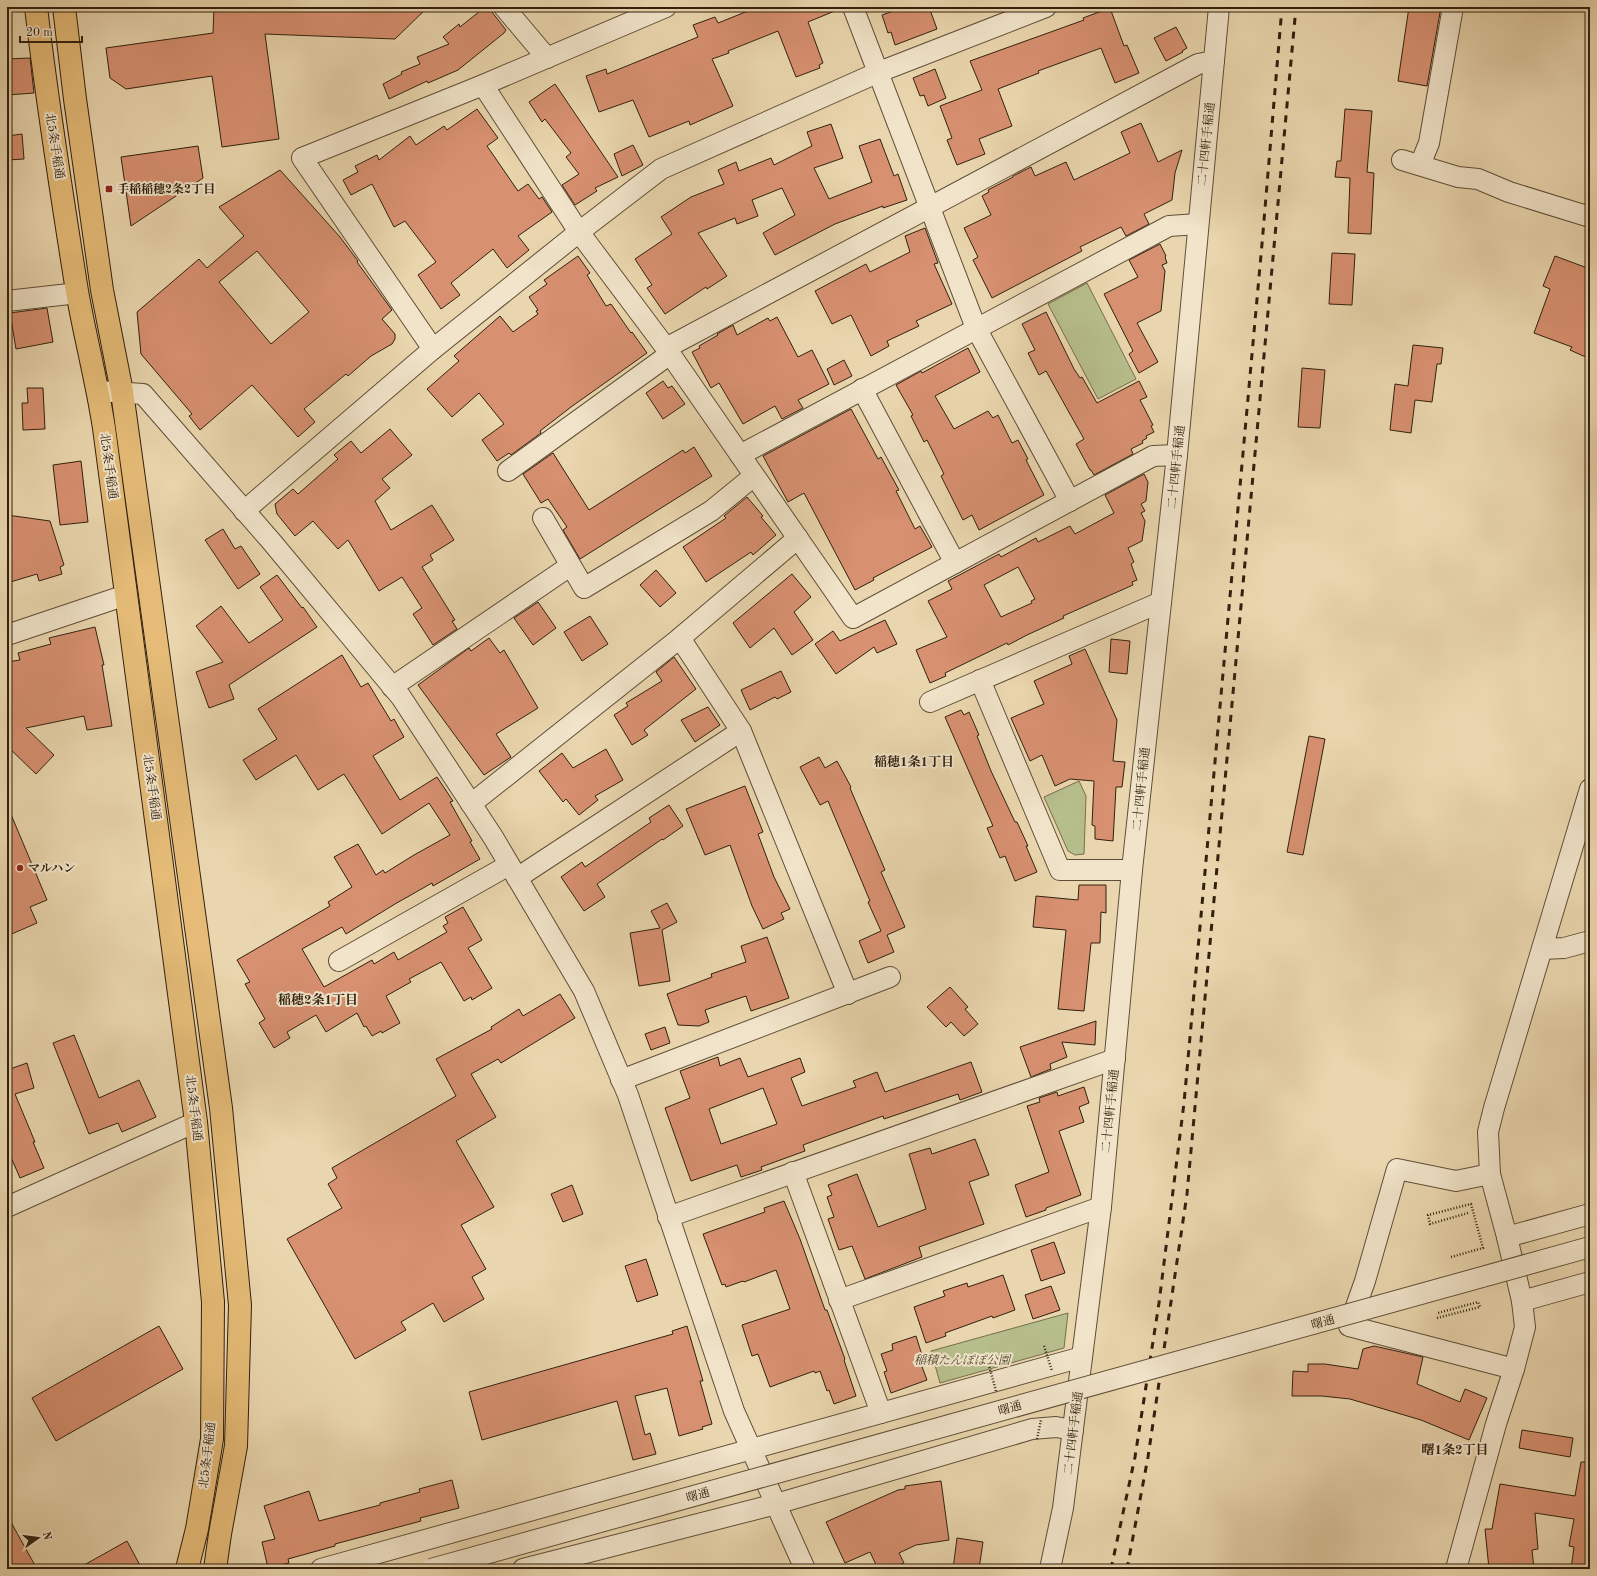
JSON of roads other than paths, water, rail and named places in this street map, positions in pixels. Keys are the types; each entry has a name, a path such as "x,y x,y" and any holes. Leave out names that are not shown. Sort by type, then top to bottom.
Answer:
{"highway":[{"name":"北5条手稲通","path":"36,7 46,94 78,293 98,392 196,1122 213,1302 212,1439 197,1529 187,1569"},
{"name":"北5条手稲通","path":"64,7 75,98 102,290 122,392 221,1108 240,1305 236,1446 215,1569"}],"street":[{"path":"504,7 548,58"},
{"path":"433,349 302,158 483,85 666,7"},
{"path":"853,7 931,206 976,328 1070,501"},
{"path":"244,511 433,349 579,232 661,169 879,72 1046,7"},
{"name":"二十四軒手稲通","path":"1050,1569 1063,1508 1101,1206 1132,870 1177,456 1219,7"},
{"path":"1453,7 1429,143 1411,162 1458,177 1478,179 1509,192 1590,217"},
{"path":"508,471 668,351 931,206 1198,64 1214,61"},
{"path":"483,85 579,232 668,351 853,618 1153,456 1177,456"},
{"path":"740,455 1169,226 1198,224"},
{"path":"7,301 78,293"},
{"path":"862,389 955,563"},
{"path":"98,392 143,394 401,697 471,804 513,872 584,991 628,1095 734,1411 805,1569"},
{"path":"543,518 584,588 711,511 754,476"},
{"path":"471,804 680,638 798,538"},
{"path":"392,687 570,566"},
{"path":"7,633 126,595"},
{"path":"930,702 1161,602"},
{"path":"680,638 741,731 848,994"},
{"path":"980,680 1060,870 1132,870"},
{"path":"339,961 513,872 741,731"},
{"path":"1456,1569 1496,1424 1526,1327 1522,1301 1507,1237 1490,1174 1488,1132 1590,789"},
{"path":"1542,949 1564,948 1590,941"},
{"path":"621,1080 890,978"},
{"path":"668,1217 1115,1058"},
{"path":"7,1207 196,1122"},
{"path":"1490,1174 1456,1181 1397,1169 1365,1280 1349,1326 1514,1369"},
{"path":"793,1172 881,1413"},
{"path":"839,1300 1101,1206"},
{"path":"1507,1237 1590,1214"},
{"name":"曙通","path":"431,1569 1590,1247"},
{"path":"1522,1301 1590,1282"},
{"path":"321,1569 1082,1356"},
{"path":"523,1569 776,1504 1032,1429 1056,1427 1073,1430"}],"railway":[{"path":"1111,1569 1135,1457 1159,1303 1184,1103 1282,7"},
{"path":"1127,1569 1148,1457 1187,1194 1296,7"}],"place":[{"name":"手稲稲穂2条2丁目","path":"109,189"},
{"name":"マルハン","path":"20,868"}],"district":[{"name":"稲穂1条1丁目","path":"914,761"},
{"name":"稲穂2条1丁目","path":"318,999"},
{"name":"曙1条2丁目","path":"1455,1449"}],"park label":[{"name":"稲積たんぽぽ公園","path":"962,1360"}]}
